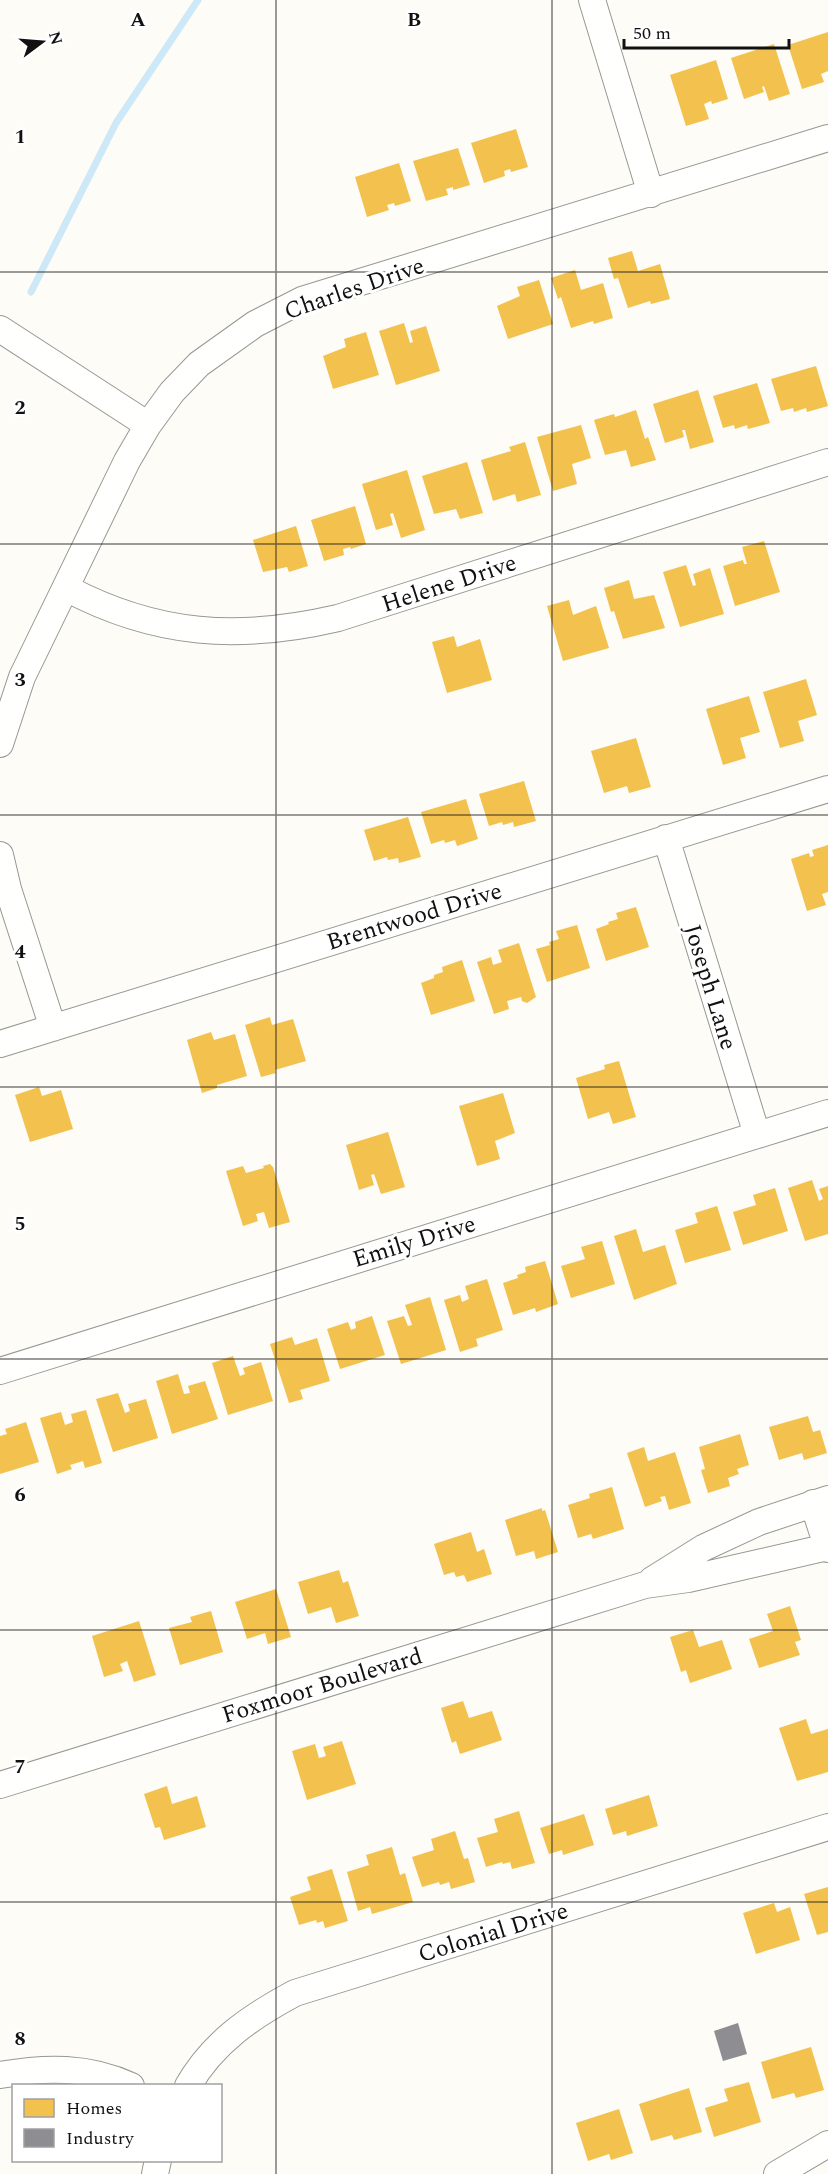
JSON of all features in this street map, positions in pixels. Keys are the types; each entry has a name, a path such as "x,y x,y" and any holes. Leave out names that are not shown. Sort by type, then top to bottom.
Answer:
{"street":[{"path":"592,0 651,194"},
{"name":"Charles Drive","path":"0,744 22,677 127,461 148,425 172,392 200,364 255,324 302,300 828,138"},
{"path":"0,329 148,425"},
{"name":"Helene Drive","path":"66,588 123,613 153,623 185,629 237,633 282,629 338,618 828,462"},
{"name":"Brentwood Drive","path":"0,1044 828,789"},
{"name":"Joseph Lane","path":"666,838 757,1135"},
{"path":"0,855 8,889 53,1028"},
{"name":"Emily Drive","path":"0,1371 828,1113"},
{"path":"821,1501 828,1548"},
{"name":"Foxmoor Boulevard","path":"645,1585 703,1548 759,1522 821,1501"},
{"name":"Foxmoor Boulevard","path":"0,1785 645,1585 688,1579 828,1548"},
{"name":"Colonial Drive","path":"189,2084 208,2056 242,2024 261,2011 295,1994 828,1827"},
{"path":"0,2075 34,2069 63,2069 94,2073 128,2084"},
{"path":"777,2174 828,2144"}],"building: Homes":[{"path":"828,32 828,71 821,74 824,82 802,89 788,45"},
{"path":"774,44 790,94 769,101 764,86 762,87 764,92 744,99 731,58"},
{"path":"716,60 728,99 704,104 709,119 686,126 670,75"},
{"path":"516,129 528,167 511,172 510,169 504,171 505,176 484,183 471,143"},
{"path":"458,148 470,185 453,190 453,187 446,189 448,195 426,201 413,161"},
{"path":"399,163 411,201 395,206 394,203 387,205 389,210 367,217 355,177"},
{"path":"632,251 638,271 660,264 670,299 651,304 650,301 628,308 618,278 614,279 608,258"},
{"path":"575,270 581,290 603,283 613,318 571,328 561,297 558,299 551,278"},
{"path":"539,280 553,324 508,339 497,306 520,296 517,287"},
{"path":"404,323 410,343 413,342 410,331 426,326 440,371 396,385 379,331"},
{"path":"366,332 379,375 333,389 323,356 346,347 344,339"},
{"path":"816,366 828,406 807,412 806,408 794,412 793,408 781,411 771,379"},
{"path":"757,383 770,423 748,429 747,425 735,429 734,425 723,428 713,396"},
{"path":"698,390 714,442 690,449 685,430 682,430 684,437 665,443 653,404"},
{"path":"636,410 645,439 648,437 656,460 631,467 626,450 605,455 594,420 614,414 615,417"},
{"path":"581,425 591,458 572,464 577,484 553,491 537,437"},
{"path":"525,442 541,495 517,502 515,494 493,501 481,460 511,451 509,447"},
{"path":"467,462 483,513 460,519 456,509 434,514 422,476"},
{"path":"407,470 425,530 401,538 393,513 390,514 393,525 376,530 362,484"},
{"path":"355,506 366,544 343,549 344,555 324,561 311,520"},
{"path":"296,526 308,566 289,572 287,567 263,572 253,540"},
{"path":"764,541 780,592 735,606 723,566 743,560 744,564 747,564 742,547"},
{"path":"686,565 693,586 696,585 693,574 710,568 724,614 680,627 663,572"},
{"path":"629,580 634,599 654,595 665,628 623,639 614,611 611,612 604,588"},
{"path":"569,600 573,615 596,606 609,648 563,661 547,606"},
{"path":"454,636 457,647 480,639 492,680 447,693 432,642"},
{"path":"806,679 817,715 798,721 804,741 780,748 763,692"},
{"path":"749,696 760,732 740,738 746,758 723,765 706,709"},
{"path":"636,738 651,787 629,793 627,786 604,793 591,751"},
{"path":"524,781 536,821 514,827 513,822 503,825 502,822 489,826 479,794"},
{"path":"466,799 478,839 457,846 455,840 445,843 444,840 431,844 421,812"},
{"path":"408,817 421,857 399,863 398,858 388,860 387,857 374,861 364,830"},
{"path":"828,845 828,892 822,894 826,905 807,911 791,859 809,853 810,857 814,856 812,850"},
{"path":"636,907 649,947 606,961 596,929 618,919 616,913"},
{"path":"577,925 590,968 547,982 536,949 550,945 549,942 559,939 556,931"},
{"path":"519,943 536,997 527,1003 522,1001 521,997 507,1001 509,1009 494,1014 477,962 491,957 493,965 502,962 498,950"},
{"path":"462,960 475,1001 431,1015 421,983 443,972 442,967"},
{"path":"270,1017 272,1025 293,1019 306,1061 275,1070 276,1073 261,1077 245,1025"},
{"path":"211,1032 214,1040 235,1034 247,1076 217,1085 217,1088 202,1093 187,1040"},
{"path":"619,1061 636,1117 613,1124 609,1112 588,1119 576,1078 605,1069 604,1065"},
{"path":"39,1087 42,1096 61,1090 73,1129 30,1142 15,1095"},
{"path":"503,1093 515,1133 495,1141 500,1159 477,1166 459,1106"},
{"path":"388,1132 405,1187 381,1194 374,1174 371,1175 374,1185 359,1190 346,1145"},
{"path":"270,1164 273,1167 290,1222 269,1228 264,1212 256,1214 258,1221 243,1226 226,1171 243,1166 246,1173"},
{"path":"812,1180 819,1201 823,1199 819,1189 828,1186 828,1234 805,1241 788,1188"},
{"path":"775,1188 788,1231 743,1245 733,1212 756,1205 753,1195"},
{"path":"717,1206 731,1250 685,1263 675,1230 698,1223 695,1213"},
{"path":"636,1229 643,1252 665,1245 677,1284 634,1300 614,1236"},
{"path":"602,1241 615,1284 571,1298 561,1266 585,1259 581,1247"},
{"path":"545,1261 558,1304 536,1312 535,1308 513,1315 503,1283 518,1278 517,1275 526,1272 525,1267"},
{"path":"487,1279 503,1330 476,1339 478,1346 460,1352 444,1300 460,1295 462,1302 469,1299 465,1286"},
{"path":"430,1297 446,1350 401,1364 387,1321 404,1316 408,1326 412,1325 405,1305"},
{"path":"372,1316 385,1355 340,1369 327,1329 348,1322 351,1330 356,1328 355,1322"},
{"path":"292,1337 295,1345 317,1338 330,1381 300,1390 303,1399 289,1403 270,1344"},
{"path":"233,1356 240,1376 245,1374 243,1368 261,1362 273,1401 228,1415 212,1363"},
{"path":"178,1374 184,1394 190,1393 188,1386 205,1381 218,1419 172,1434 156,1381"},
{"path":"118,1393 125,1413 130,1411 128,1404 146,1399 158,1438 113,1452 96,1399"},
{"path":"86,1410 102,1463 85,1468 83,1461 70,1465 72,1469 57,1474 40,1418 61,1412 65,1425 73,1422 71,1414"},
{"path":"808,1416 813,1432 820,1430 827,1453 804,1460 802,1453 779,1460 769,1427"},
{"path":"26,1422 39,1462 0,1474 0,1436 7,1434 5,1429"},
{"path":"740,1434 749,1465 737,1469 739,1474 728,1478 730,1486 708,1493 701,1470 705,1469 699,1447"},
{"path":"644,1447 648,1461 675,1452 691,1503 669,1510 665,1496 660,1497 662,1501 645,1507 627,1453"},
{"path":"612,1487 624,1529 593,1539 591,1534 578,1538 568,1505 590,1498 589,1494"},
{"path":"542,1508 542,1511 545,1510 558,1552 536,1559 534,1551 516,1556 505,1520"},
{"path":"471,1532 477,1552 484,1549 492,1574 467,1582 464,1575 456,1577 454,1572 444,1575 434,1544"},
{"path":"339,1570 343,1583 348,1581 359,1616 336,1623 331,1607 308,1614 298,1582"},
{"path":"276,1589 291,1637 268,1644 265,1633 247,1639 235,1602"},
{"path":"790,1606 801,1640 795,1642 800,1655 759,1668 749,1639 773,1631 767,1614"},
{"path":"211,1611 223,1652 180,1665 169,1628 192,1622 190,1617"},
{"path":"139,1621 156,1675 134,1682 127,1661 120,1664 123,1671 104,1677 92,1636"},
{"path":"693,1630 699,1647 722,1640 732,1669 690,1683 686,1670 681,1672 670,1637"},
{"path":"463,1701 469,1718 492,1711 502,1740 460,1754 456,1741 452,1743 441,1708"},
{"path":"806,1719 811,1734 828,1729 828,1772 797,1781 779,1728"},
{"path":"342,1741 356,1784 307,1800 292,1751 315,1744 319,1758 326,1756 323,1747"},
{"path":"167,1786 172,1804 197,1796 206,1827 164,1840 160,1827 155,1828 144,1794"},
{"path":"649,1795 658,1826 627,1836 626,1831 613,1835 605,1809"},
{"path":"519,1811 535,1863 512,1869 510,1862 486,1867 477,1838 498,1832 494,1819"},
{"path":"584,1814 594,1845 563,1855 562,1850 549,1854 540,1828"},
{"path":"455,1831 464,1859 468,1858 475,1882 451,1889 449,1882 440,1885 439,1882 422,1887 412,1857 434,1850 431,1839"},
{"path":"392,1847 400,1875 405,1873 413,1902 372,1914 370,1907 358,1911 347,1872 369,1865 366,1855"},
{"path":"332,1869 348,1921 325,1928 323,1921 317,1923 316,1920 299,1925 290,1897 311,1890 307,1877"},
{"path":"828,1887 828,1932 817,1935 804,1894"},
{"path":"774,1903 777,1912 790,1907 800,1940 756,1954 743,1913"},
{"path":"811,2047 824,2090 796,2098 794,2093 772,2099 761,2062"},
{"path":"749,2082 761,2122 714,2137 705,2108 728,2101 724,2089"},
{"path":"689,2088 702,2132 674,2140 672,2135 651,2141 639,2104"},
{"path":"619,2109 633,2153 611,2160 609,2154 588,2161 576,2123"}],"building: Industry":[{"path":"738,2023 747,2054 723,2061 714,2031"}],"waterway":[{"path":"31,292 116,123 198,0"}]}
